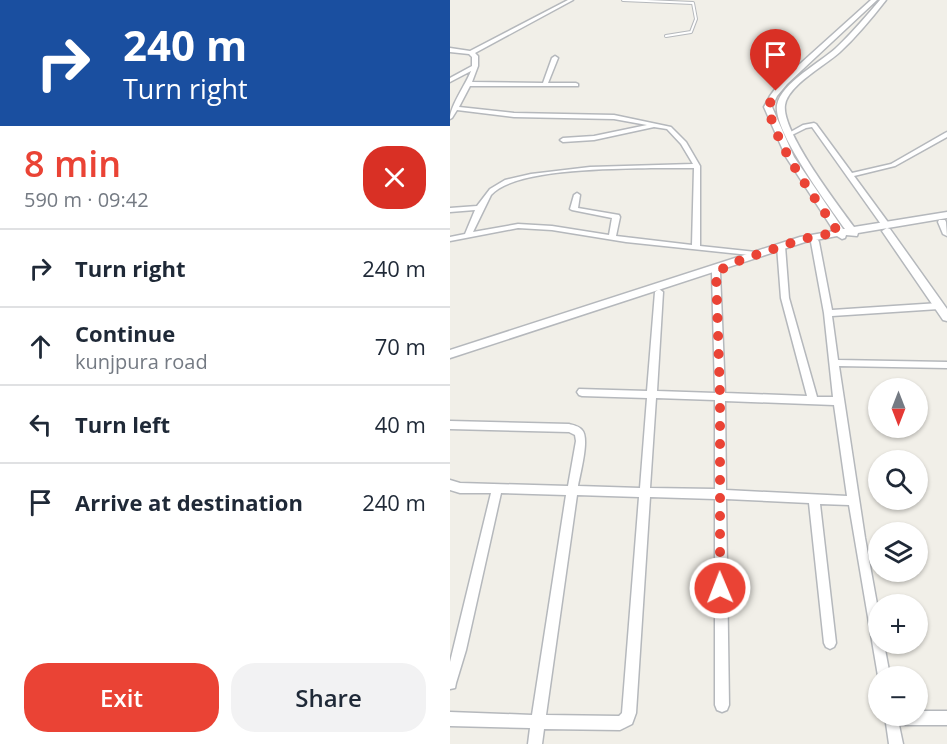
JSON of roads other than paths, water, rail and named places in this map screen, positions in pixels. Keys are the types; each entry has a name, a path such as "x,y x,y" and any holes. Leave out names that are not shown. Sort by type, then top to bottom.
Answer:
{"street":[{"path":"450,57 468,52 571,0"},
{"path":"840,234 790,158 768,107 776,91 810,58 854,22 874,0"},
{"path":"853,233 820,187 790,134 781,117 781,102 795,86 835,52 883,0"},
{"path":"450,50 468,52 475,56 467,84 454,104 450,117"},
{"path":"545,85 555,58"},
{"path":"450,80 474,66"},
{"path":"467,84 576,85"},
{"path":"454,104 514,115 614,117 657,125 674,132 684,143 697,166 696,247"},
{"path":"563,140 594,138 657,125"},
{"path":"790,134 805,126 814,125 947,317"},
{"path":"850,175 893,165 947,134"},
{"path":"468,235 490,191 503,184 520,179 620,166 697,166"},
{"path":"577,195 574,207 577,210 616,217 612,238"},
{"path":"450,210 481,208"},
{"path":"450,362 659,292 716,272 756,254 803,239 945,219 947,234"},
{"path":"450,239 518,226 552,228 612,238 756,254"},
{"path":"796,242 814,242 840,234"},
{"path":"814,242 828,314 853,501 882,666"},
{"path":"781,246 785,298 813,400"},
{"path":"450,354 722,264 741,260"},
{"path":"716,272 720,396 722,705"},
{"path":"450,719 620,723 627,719 659,292"},
{"path":"828,314 939,306"},
{"path":"834,363 947,365"},
{"path":"582,392 838,402"},
{"path":"450,425 550,427 578,430 581,434 536,744"},
{"path":"450,485 460,488 719,494 853,501"},
{"path":"450,683 460,650 497,489"},
{"path":"814,499 830,643"},
{"path":"928,718 947,718"},
{"path":"893,726 896,744"}],"lane":[{"path":"623,0 693,3 696,20 691,33 666,36"}]}
